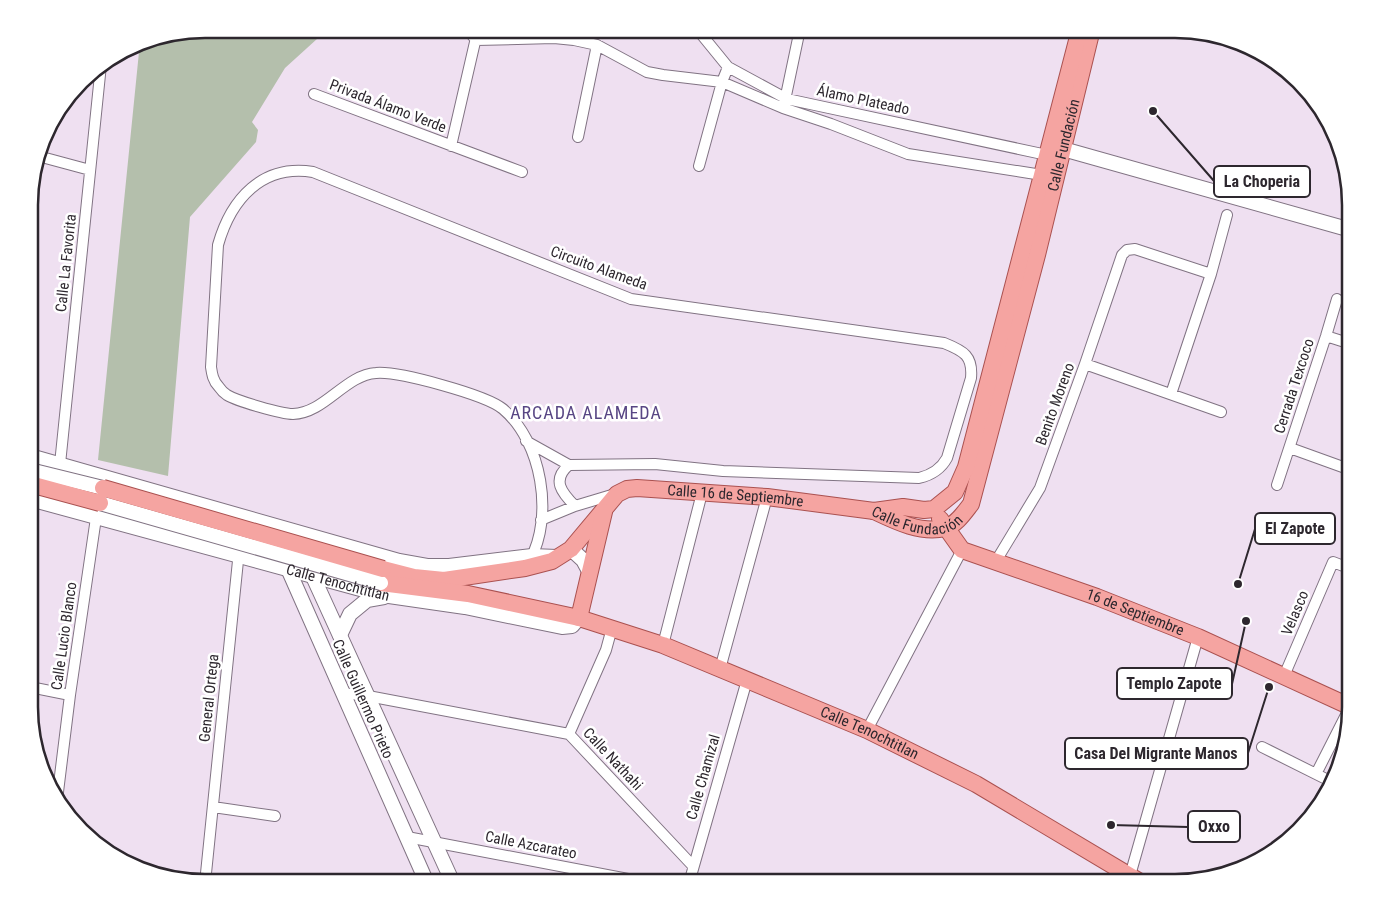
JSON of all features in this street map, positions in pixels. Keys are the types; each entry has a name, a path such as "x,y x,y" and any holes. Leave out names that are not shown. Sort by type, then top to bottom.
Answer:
{"main road":[{"name":"Calle Fundación","path":"874,511 900,524 927,529 946,528 960,519 971,504 1037,255 1050,162 1066,81 1078,38"},
{"name":"Calle Fundación","path":"874,511 903,507 924,510 934,509 955,492 966,467 1050,162 1089,38"},
{"path":"38,485 100,496"},
{"name":"Calle 16 de Septiembre","path":"617,494 627,489 637,488 767,498 874,511"},
{"path":"385,583 414,577 444,580 529,562 552,561 566,553 617,494"},
{"name":"Calle Tenochtitlan","path":"100,496 385,583 468,594 579,618 663,645 867,730 976,784 1123,874"},
{"path":"934,509 962,550"},
{"path":"579,618 604,510"},
{"name":"16 de Septiembre","path":"962,550 1097,597 1198,638 1342,703"}],"street":[{"name":"Álamo Plateado","path":"476,40 498,38"},
{"name":"Álamo Plateado","path":"568,38 597,45 647,72 663,76 722,82 785,104 908,154 1050,162"},
{"name":"Álamo Plateado","path":"704,38 728,67 785,104 1050,162"},
{"path":"785,104 798,38"},
{"name":"Privada Álamo Verde","path":"451,146 476,40"},
{"path":"578,137 597,45"},
{"path":"699,166 722,82 728,67"},
{"name":"Calle La Favorita","path":"60,464 100,75"},
{"name":"Privada Álamo Verde","path":"314,94 522,172"},
{"path":"44,158 90,170"},
{"path":"1037,255 1032,243 1048,178 1050,162 1342,228"},
{"name":"Circuito Alameda","path":"526,441 569,465 655,464 732,471 908,479 929,476 943,465 951,447 972,369 965,353 944,343 631,299 313,172 287,171 268,176 246,194 234,208 226,221 218,245 211,367 215,382 223,392 240,400 292,414 305,412 316,407 357,379 375,373 384,373 432,383 492,402 503,409 516,422 537,465 541,484 541,520 529,562"},
{"path":"1171,394 1211,274 1227,215"},
{"name":"Benito Moreno","path":"996,561 1040,488 1122,255 1127,250 1135,249 1211,274"},
{"name":"Cerrada Texcoco","path":"1337,299 1290,448 1342,467"},
{"path":"1326,336 1342,341"},
{"path":"1085,364 1221,412"},
{"path":"1277,485 1290,448"},
{"path":"38,464 60,464 100,496"},
{"path":"569,465 562,473 560,483 563,493 575,506"},
{"path":"38,467 100,496"},
{"path":"663,645 702,493"},
{"path":"541,520 575,506 617,494"},
{"path":"38,498 100,496 242,516 399,560 427,566 529,562"},
{"name":"Calle Tenochtitlan","path":"100,496 238,555 311,576 385,583"},
{"name":"Calle Lucio Blanco","path":"58,788 70,695 100,496"},
{"path":"720,669 767,498"},
{"name":"General Ortega","path":"206,875 242,516"},
{"name":"Calle Guillermo Prieto","path":"276,525 286,569 423,875"},
{"name":"Calle Guillermo Prieto","path":"300,531 311,576 340,635 449,875"},
{"path":"867,730 962,550"},
{"path":"566,553 583,560 590,573"},
{"name":"Velasco","path":"1284,676 1333,562 1342,566"},
{"path":"340,635 350,614 385,583"},
{"name":"Calle Nathahi","path":"612,628 606,650 569,734 693,866"},
{"path":"1135,874 1198,638"},
{"name":"Calle Chamizal","path":"691,875 747,680"},
{"path":"38,689 70,695"},
{"path":"342,693 368,696 569,734"},
{"path":"1316,774 1341,726"},
{"path":"1262,747 1326,779"},
{"path":"213,806 275,816"},
{"name":"Calle Azcarateo","path":"407,837 605,875"}],"green space":[{"path":"318,38 285,68 252,122 258,130 256,142 190,217 168,476 98,460 139,51 151,46 183,39"}],"place":[{"name":"La Choperia","path":"1153,111"},
{"name":"El Zapote","path":"1238,584"},
{"name":"Templo Zapote","path":"1246,621"},
{"name":"Casa Del Migrante Manos","path":"1269,687"},
{"name":"Oxxo","path":"1111,825"}],"district":[{"name":"ARCADA ALAMEDA","path":"586,413"}]}
